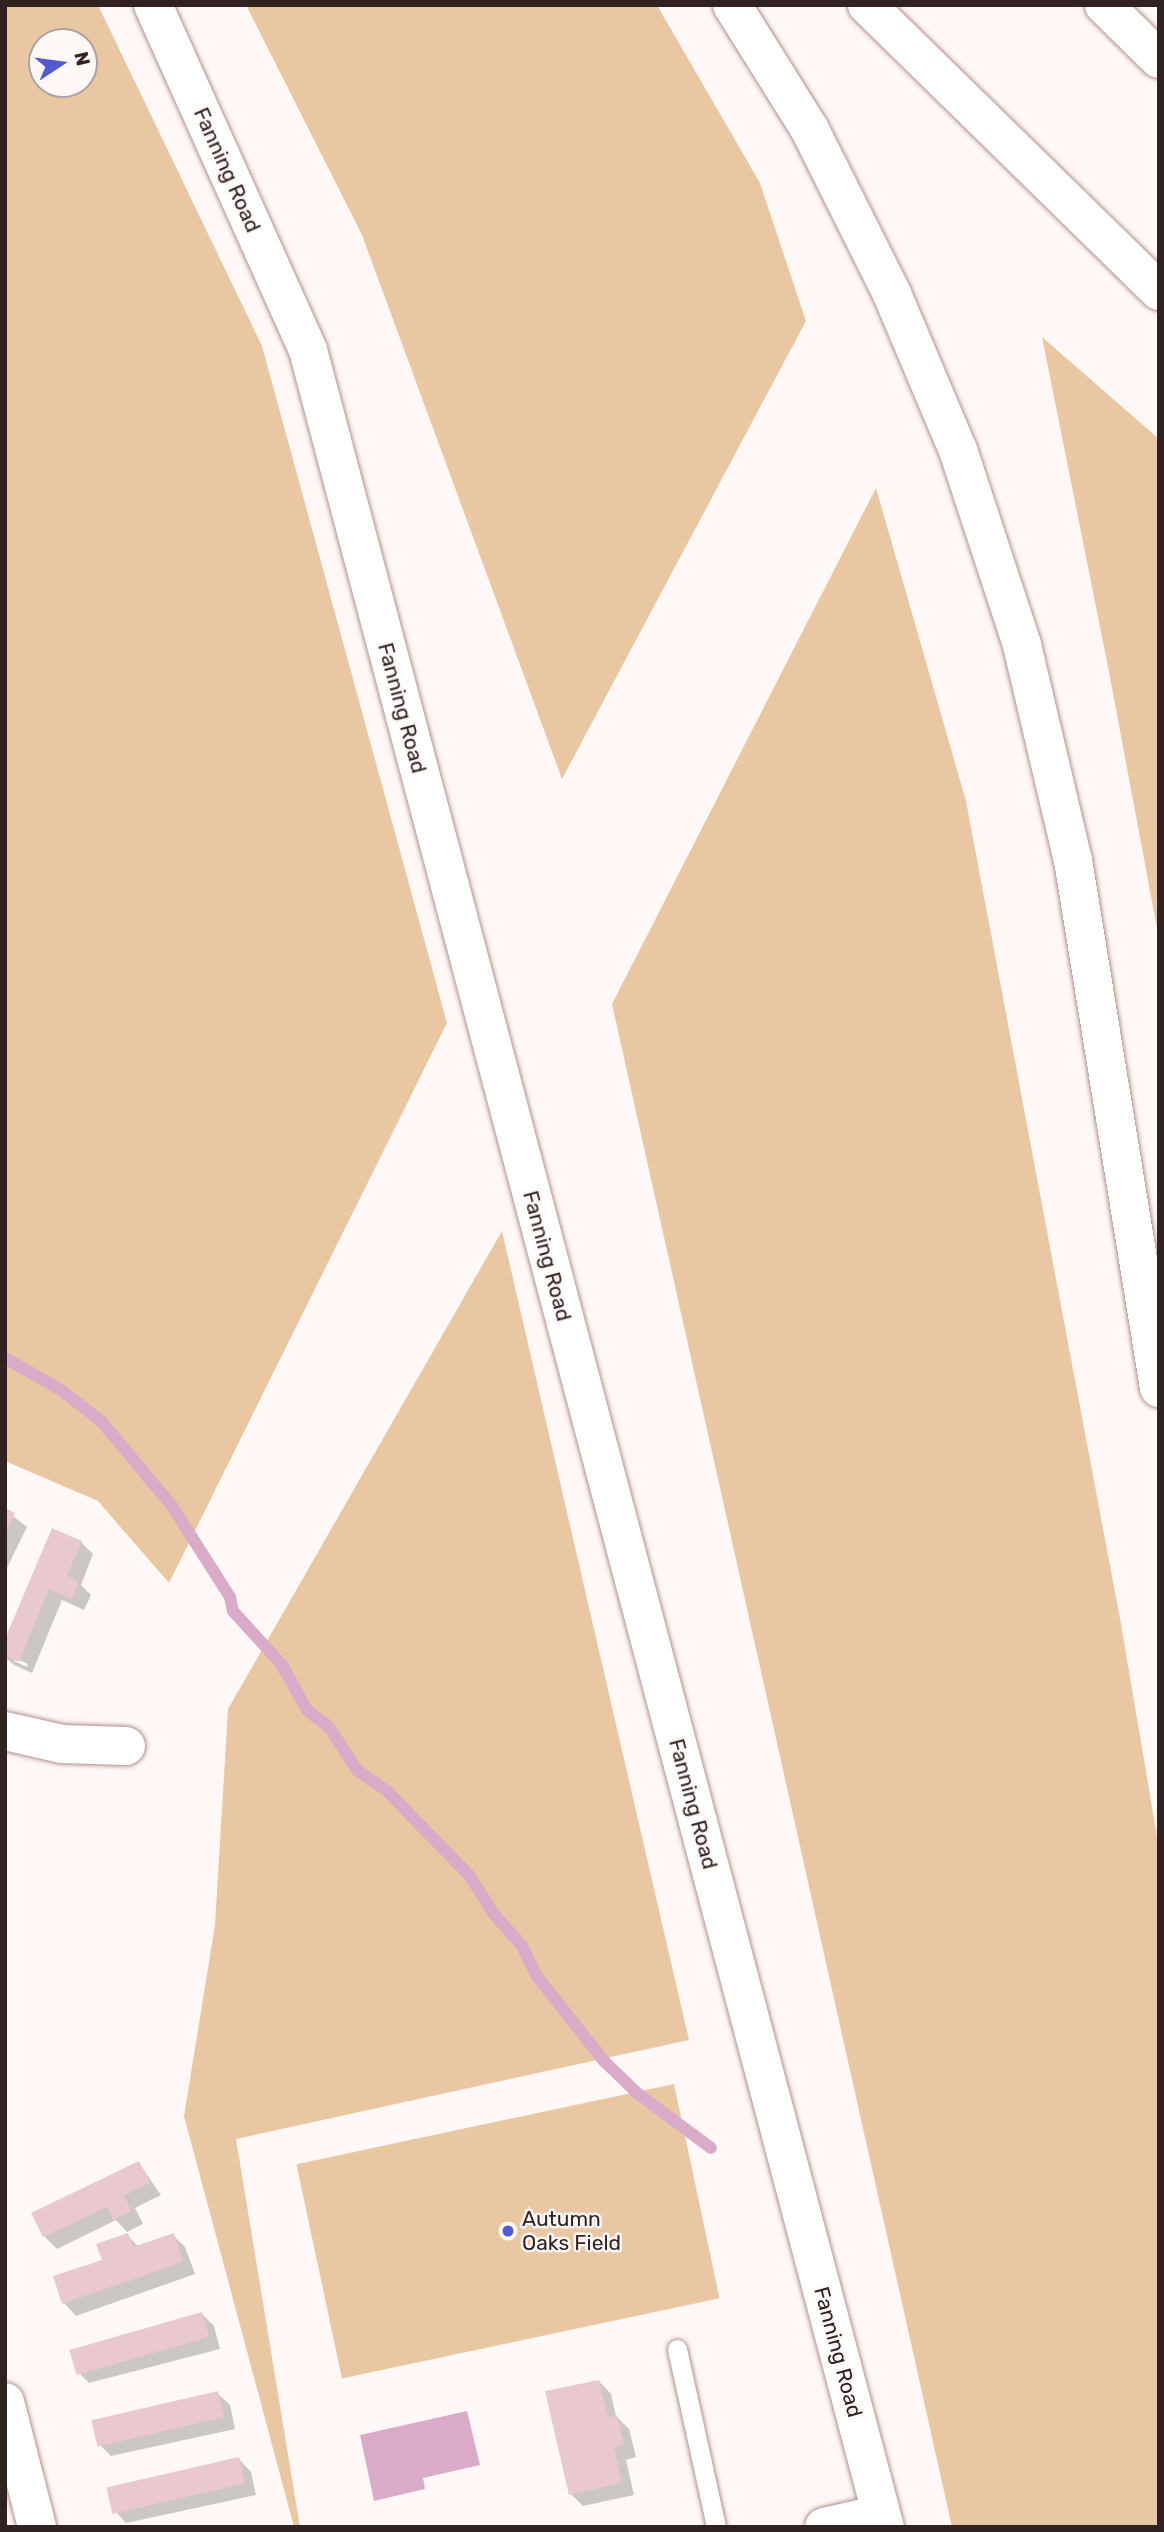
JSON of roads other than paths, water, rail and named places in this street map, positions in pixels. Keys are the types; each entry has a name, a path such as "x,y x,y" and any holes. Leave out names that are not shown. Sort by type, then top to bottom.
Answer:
{"main road":[{"name":"Fanning Road","path":"153,5 308,350 883,2520"},
{"path":"732,5 810,130 892,294 958,450 1022,645 1073,860 1159,1388"},
{"path":"867,5 1159,291"},
{"path":"1104,5 1159,59"},
{"path":"5,1731 62,1744 126,1746"},
{"path":"5,2402 37,2527"},
{"path":"824,2527 883,2520"}],"lane":[{"path":"677,2349 716,2527"}],"waterway":[{"path":"5,1358 61,1390 101,1421 172,1506 230,1597 233,1611 282,1665 307,1710 329,1727 357,1770 388,1792 469,1875 493,1913 522,1946 536,1975 604,2061 637,2093 711,2148"}],"place":[{"name":"Autumn Oaks Field","path":"508,2231"}]}
